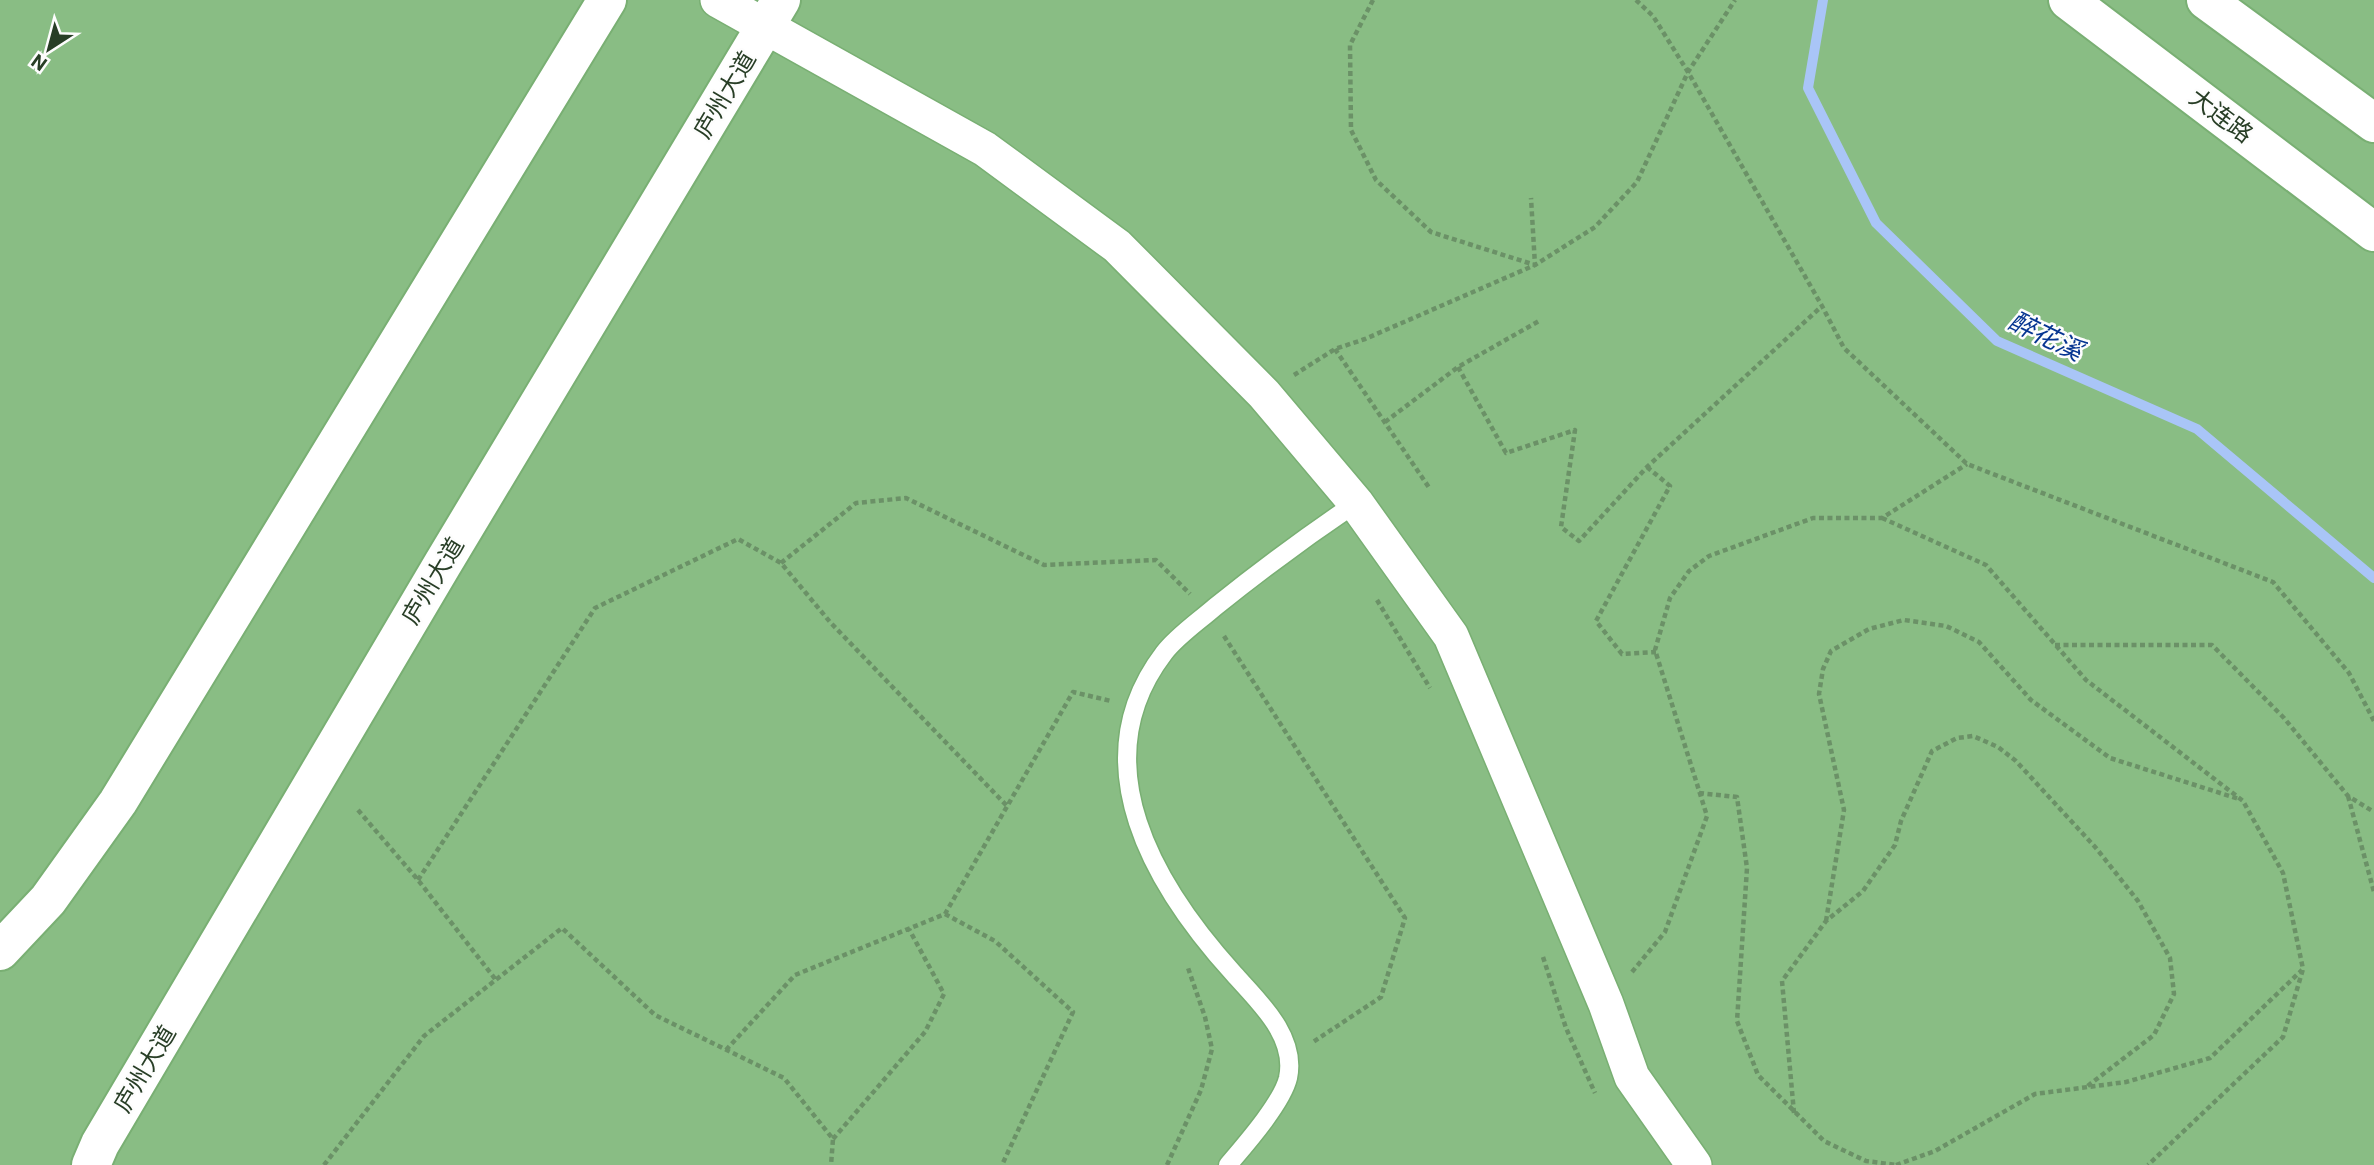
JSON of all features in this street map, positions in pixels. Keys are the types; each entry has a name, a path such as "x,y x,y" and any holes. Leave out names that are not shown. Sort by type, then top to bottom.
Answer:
{"street":[{"path":"0,951 48,900 118,802 607,0"},
{"path":"718,0 774,13 985,149 1117,246 1264,394 1356,503 1451,636 1606,1004 1632,1077 1693,1165"},
{"name":"大连路","path":"2068,0 2374,232"},
{"path":"2206,0 2374,123"},
{"name":"庐州大道","path":"91,1165 100,1144 442,565 774,13"}],"lane":[{"path":"1228,1165 1283,1089 1288,1078 1289,1058 1283,1038 1267,1011 1208,945 1167,888 1149,849 1128,787 1126,746 1134,706 1147,678 1165,650 1265,567 1356,503"}],"path":[{"path":"1373,0 1350,45 1351,130 1376,180 1431,232 1535,265"},
{"path":"1636,0 1653,16 1688,72 1844,348 1967,464 2273,582 2349,673 2374,721"},
{"path":"1264,394 1335,349 1365,340 1535,265 1595,227 1637,182 1688,72 1735,0"},
{"path":"1531,198 1535,265"},
{"path":"1458,367 1506,453 1575,430 1561,527 1579,541 1647,467 1822,306"},
{"path":"1385,422 1458,367 1539,321"},
{"path":"1335,349 1430,489"},
{"path":"1882,518 1967,464"},
{"path":"1647,467 1670,486 1596,621 1622,654 1656,652"},
{"path":"780,563 856,503 906,498 1044,565 1156,561 1209,612 1405,918 1381,997 1289,1058"},
{"path":"1606,1004 1665,932 1707,816 1656,652 1670,598 1689,571 1709,556 1813,518 1882,518 1986,565 2086,680 2243,801 2283,873 2303,969 2283,1037 2148,1165"},
{"path":"418,880 595,608 738,539 780,563 830,622 1007,806"},
{"path":"1370,589 1432,692"},
{"path":"1826,921 1844,810 1819,694 1823,669 1831,651 1869,629 1904,620 1947,626 1979,642 2031,700 2110,758 2243,801"},
{"path":"2056,645 2212,645 2284,718 2348,796 2374,812"},
{"path":"726,1050 795,975 945,914 1073,692 1134,706"},
{"path":"1794,1113 1782,981 1826,921 1863,891 1895,845 1900,821 1932,751 1956,738 1973,736 1998,747 2016,761 2096,848 2138,901 2170,958 2175,994 2154,1035 2085,1088"},
{"path":"1699,793 1737,797 1747,868 1737,1021 1758,1075 1824,1141 1866,1161 1896,1165 1935,1152 2035,1094 2126,1082 2210,1058 2303,969"},
{"path":"2348,796 2374,892"},
{"path":"358,810 418,880 496,980"},
{"path":"945,914 995,941 1073,1012 1002,1165"},
{"path":"1167,1165 1200,1090 1212,1049 1205,1017 1184,955 1188,917"},
{"path":"324,1165 424,1036 562,928 656,1015 783,1078 833,1139"},
{"path":"831,1165 833,1139 925,1032 944,994 909,929"},
{"path":"1541,949 1566,1028 1596,1095"}],"green space":[{"path":"0,0 2374,0 2374,1165 0,1165"}],"waterway":[{"name":"醉花溪","path":"1823,0 1808,88 1876,223 1997,341 2197,429 2374,578"}]}
